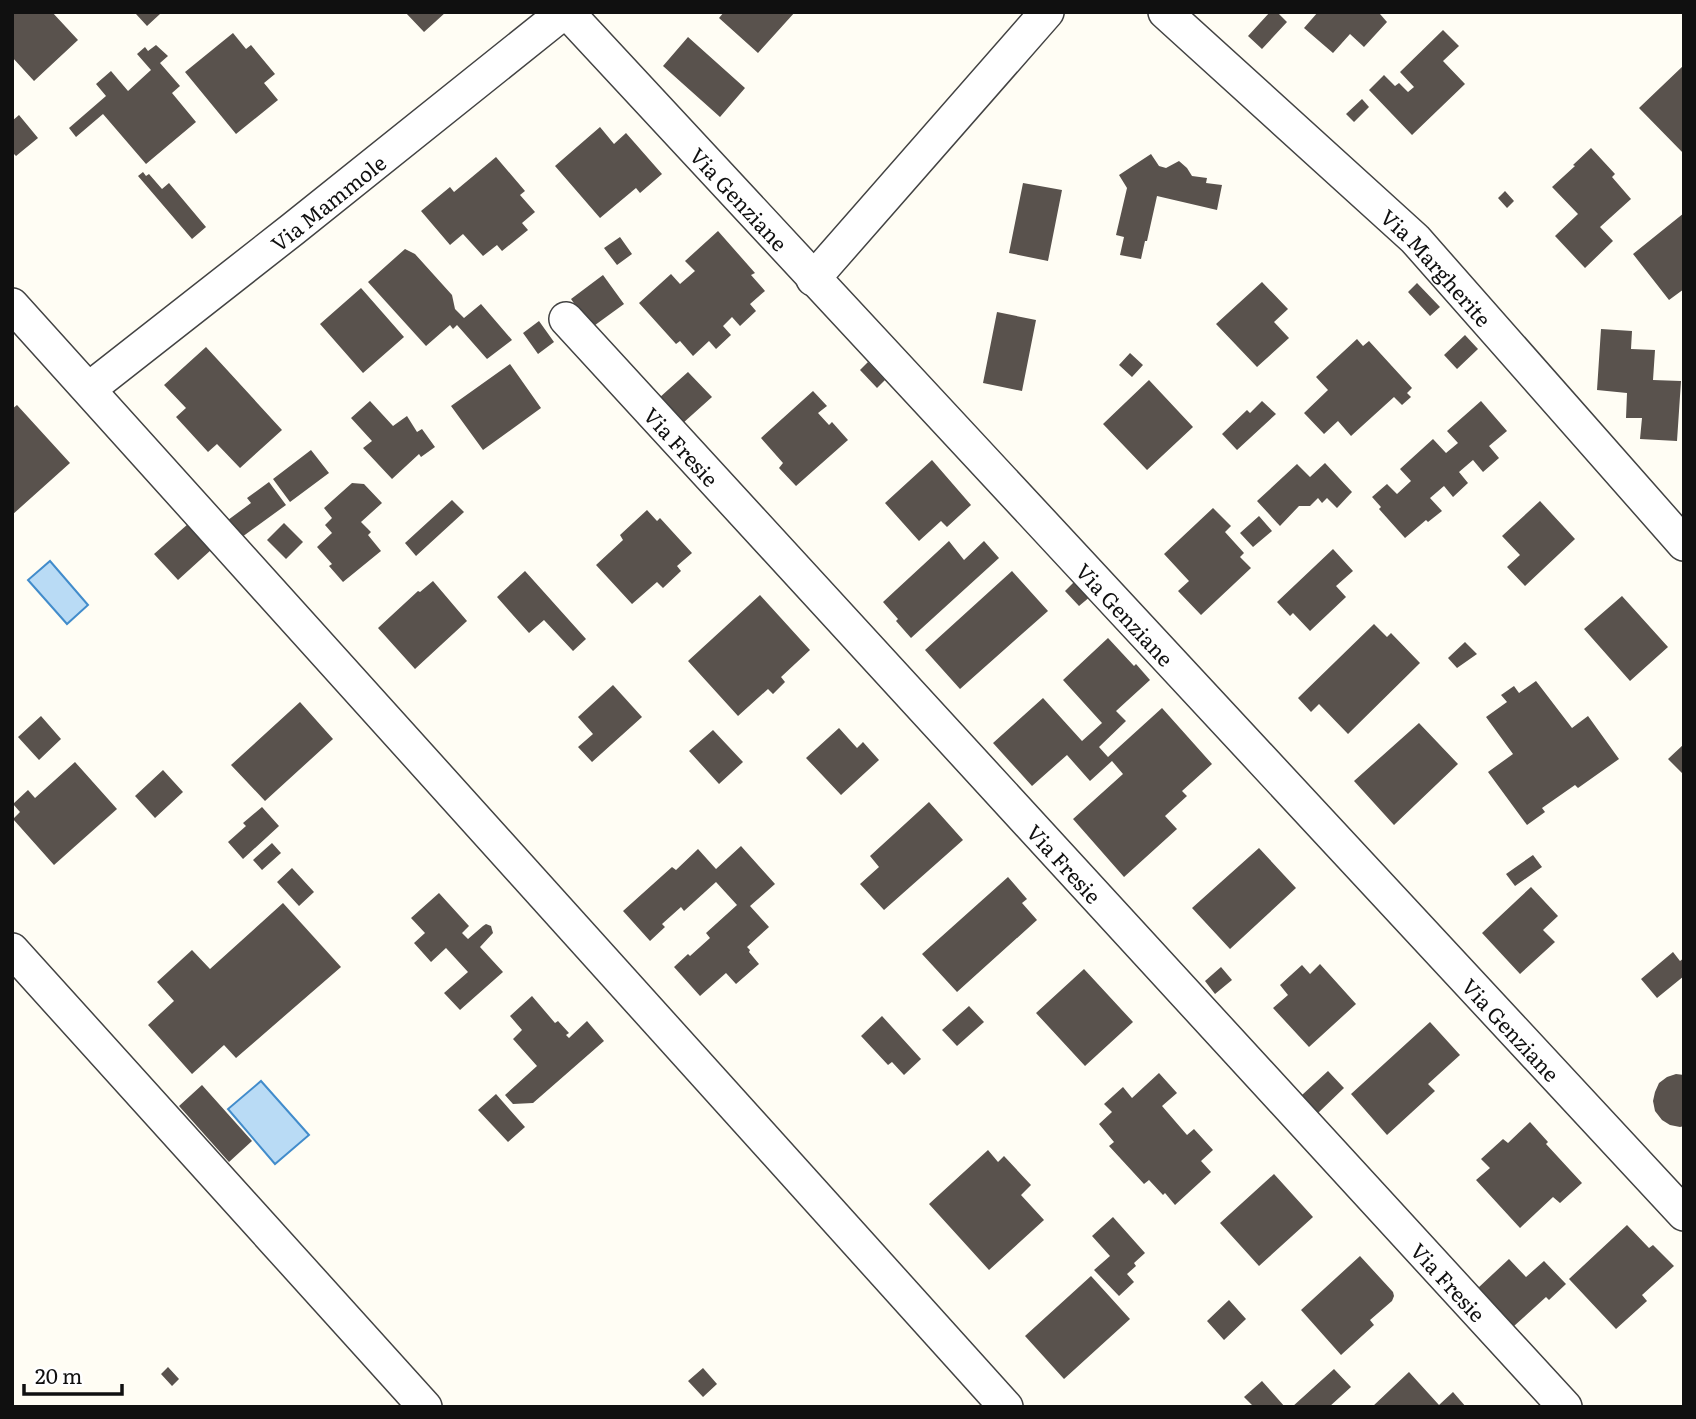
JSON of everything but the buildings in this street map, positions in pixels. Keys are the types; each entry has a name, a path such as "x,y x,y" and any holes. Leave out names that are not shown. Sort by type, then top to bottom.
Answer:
{"street":[{"name":"Via Genziane","path":"566,12 1684,1214"},
{"name":"Via Mammole","path":"89,389 566,12"},
{"path":"813,279 1047,12"},
{"name":"Via Margherite","path":"1165,12 1415,239 1684,544"},
{"path":"12,305 1006,1407"},
{"name":"Via Fresie","path":"566,319 1565,1407"},
{"path":"12,950 425,1407"}],"water":[{"path":"50,561 88,605 67,624 28,580"},
{"path":"261,1081 309,1135 275,1164 228,1109"}]}
